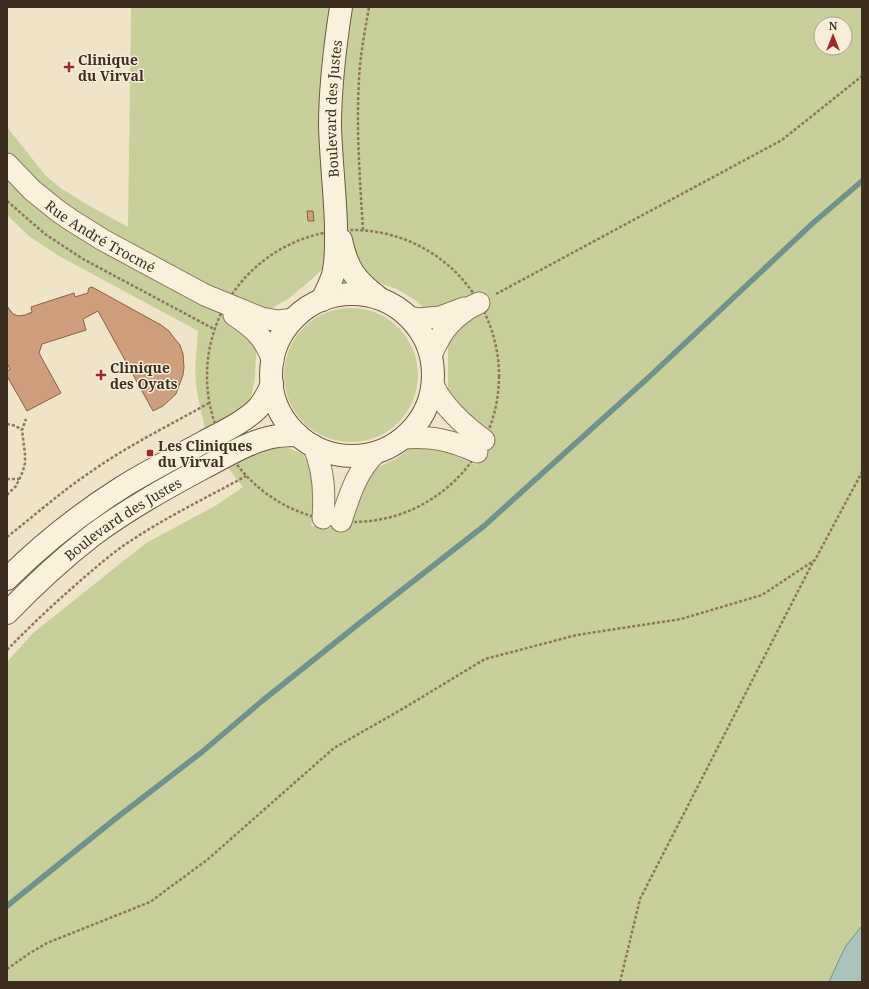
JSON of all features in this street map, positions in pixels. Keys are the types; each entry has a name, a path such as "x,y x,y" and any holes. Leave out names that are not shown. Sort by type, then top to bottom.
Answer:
{"street":[{"name":"Boulevard des Justes","path":"322,300 330,284 336,255 337,224 331,145 331,113 334,62 341,7"},
{"name":"Rue André Trocmé","path":"7,164 32,190 52,207 71,220 103,240 224,306 258,333 268,348 273,362"},
{"name":"Boulevard des Justes","path":"337,224 345,257 352,272 363,285 380,299"},
{"path":"348,294 364,295 380,299 396,306 409,317 417,326 428,346 433,370 433,384 430,399 423,416 416,425 403,438 393,445 377,452 359,456 330,453 306,440 290,427 280,412 274,396 272,384 273,362 279,341 287,327 294,319 307,308 322,300 348,294"},
{"path":"409,317 419,319 440,317 486,299"},
{"path":"431,356 438,341 450,324 462,313 486,299"},
{"name":"Rue André Trocmé","path":"224,306 261,318 279,320 294,319"},
{"name":"Boulevard des Justes","path":"7,579 61,530 102,500 142,475 242,421 257,408 268,393 272,384"},
{"path":"433,384 442,401 470,430 480,446"},
{"name":"Boulevard des Justes","path":"7,613 47,573 94,535 159,493 229,455 269,437 287,435 306,440"},
{"path":"403,438 434,438 480,446"},
{"path":"306,440 318,456 323,480 324,496 332,520"},
{"path":"332,520 371,457 377,452"}],"path":[{"path":"363,230 358,110 359,78 369,7"},
{"path":"486,299 782,140 862,76"},
{"path":"7,201 45,234 83,259 214,330"},
{"path":"337,224 363,230 382,232 400,237 434,254 463,279 474,294 486,299 484,310 496,346 499,364 497,402 492,421 480,446 465,470 437,495 403,513 385,518 366,521 332,520 292,509 276,500 260,489 246,476 229,455 214,424 209,403 206,373 207,358 214,330 224,306 234,289 258,264 272,254 302,238 319,233 337,224"},
{"path":"7,537 61,493 92,471 125,450 209,403"},
{"path":"7,495 16,486 23,471 25,463 25,447 22,430 26,420"},
{"path":"7,424 16,426 22,430"},
{"path":"620,982 640,899 862,472"},
{"path":"7,650 70,589 131,540 246,476"},
{"path":"7,479 19,479"},
{"path":"7,969 47,943 150,902 207,860 334,748 485,660 577,635 681,618 762,595 815,560"}],"green space":[{"path":"131,7 862,7 862,927 845,947 829,982 7,982 7,662 33,633 146,543 215,506 243,487 226,466 272,446 288,448 302,454 313,467 315,506 311,526 349,529 351,515 366,477 374,469 396,459 409,449 430,446 476,465 492,436 454,400 448,390 448,339 418,302 397,289 362,275 352,253 346,221 329,252 322,270 288,299 269,310 256,353 255,379 250,401 243,412 205,429 195,378 198,331 59,256 30,237 7,215 7,127 46,176 62,189 128,227"},
{"path":"358,308 371,310 399,327 416,355 418,375 416,395 399,423 371,440 344,442 331,440 303,423 286,395 284,368 286,355 303,327 331,310"}],"water":[{"path":"861,927 862,982 829,982 845,947"}],"building":[{"path":"307,211 313,211 314,221 308,221"},
{"path":"92,287 161,325 169,331 180,345 183,354 184,367 183,375 176,394 163,406 153,411 98,311 83,319 86,330 42,344 39,353 61,393 27,411 7,376 7,371 10,369 7,363 7,306 13,314 18,316 25,315 32,312 31,307 74,293 75,297 88,293 89,288"}],"waterway":[{"path":"7,906 115,819 202,752 262,701 361,622 484,526 649,377 813,223 862,181"}],"place":[{"name":"Clinique du Virval","path":"69,67"},
{"name":"Clinique des Oyats","path":"101,375"},
{"name":"Les Cliniques du Virval","path":"150,453"}]}
